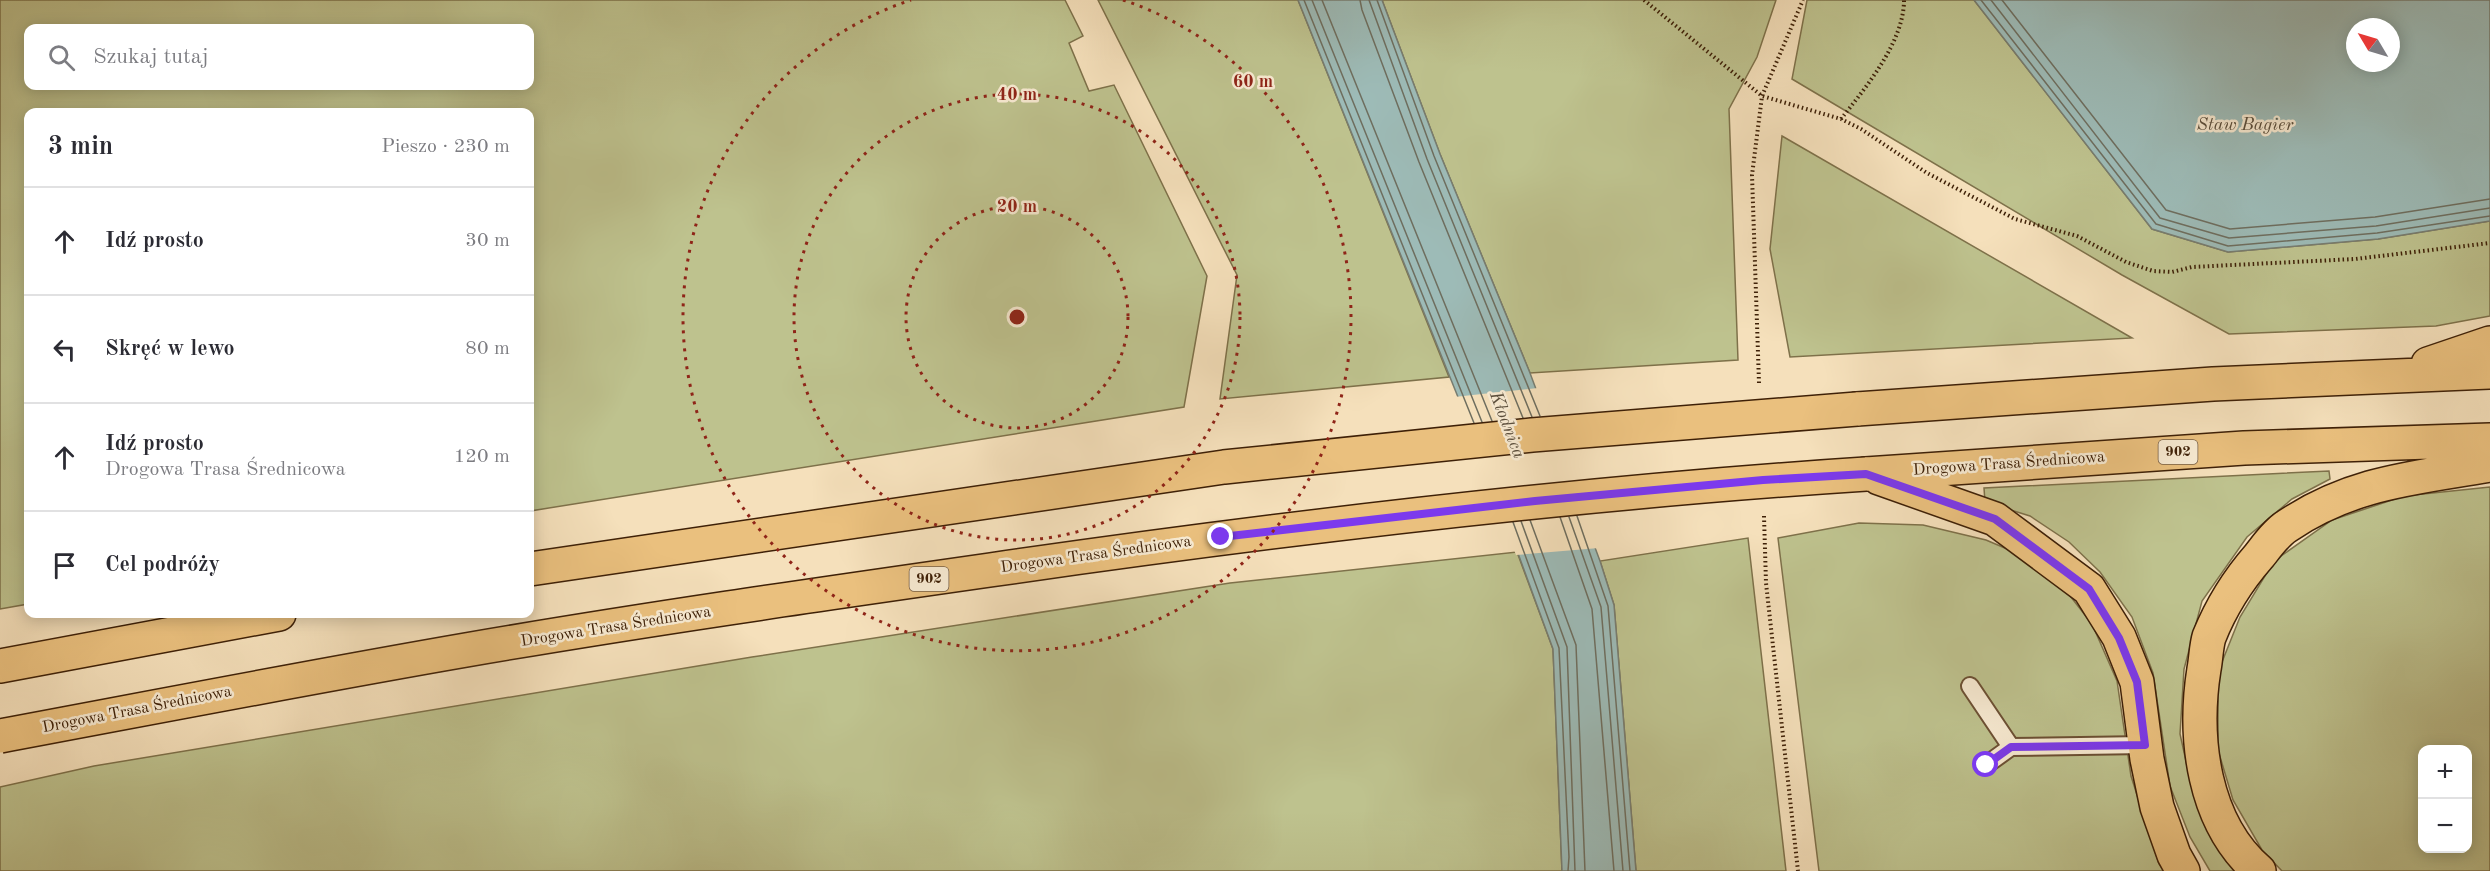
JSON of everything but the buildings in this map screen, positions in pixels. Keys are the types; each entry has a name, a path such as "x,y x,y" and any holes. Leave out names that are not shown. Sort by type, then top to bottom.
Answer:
{"main road":[{"path":"2392,375 2490,343"},
{"path":"534,568 1224,467 1532,435 2213,384 2490,372"},
{"name":"Drogowa Trasa Średnicowa","path":"0,736 469,650 840,591 1221,537 1535,501 1763,480 2244,448 2490,440"},
{"path":"2259,871 2246,860 2216,811 2202,758 2199,702 2209,639 2237,581 2284,527 2338,497 2388,481 2490,465"},
{"path":"1866,474 1995,519 2089,589 2119,638 2137,682 2145,745 2157,807 2174,855 2183,871"},
{"path":"0,666 258,618"}],"lane":[{"path":"1970,686 2011,747"},
{"path":"1986,765 2011,747 2145,745"}],"path":[{"path":"1644,0 1762,96 1841,119 1861,129 1926,173 2015,219 2077,236 2126,262 2153,271 2172,272 2192,267 2355,259 2490,243"},
{"path":"1762,96 1803,0"},
{"path":"1841,119 1875,75 1904,17 1904,0"}],"green space":[{"path":"0,0 1065,0 1083,36 1069,43 1089,91 1114,85 1207,276 1184,407 534,510 534,108 24,108 24,605 0,609"},
{"path":"1098,0 1298,0 1449,377 1220,399 1237,275"},
{"path":"1382,0 1776,0 1757,57 1729,109 1738,360 1530,373 1440,154"},
{"path":"1807,0 1974,0 2152,229 2228,252 2378,239 2490,221 2490,316 2436,326 2229,334 2122,275 1792,79"},
{"path":"1782,136 2132,338 1790,357 1770,249"},
{"path":"2329,471 2330,479 2292,499 2247,537 2202,601 2184,669 2180,734 2193,793 2224,858 2235,871 2210,871 2190,837 2170,786 2153,673 2132,617 2100,572 2069,542 2030,516 1985,502 1984,488"},
{"path":"2490,487 2490,871 2282,871 2262,850 2233,800 2218,750 2218,672 2240,617 2274,561 2332,520 2404,496"},
{"path":"1859,523 1923,525 1986,540 2026,557 2060,583 2092,624 2117,681 2131,776 2159,864 2164,871 1819,871 1778,538"},
{"path":"1748,538 1786,871 1636,871 1614,605 1600,561"},
{"path":"1517,552 1553,649 1562,871 0,871 0,787 94,766 752,657 1230,583"}],"water":[{"name":"Kłodnica","path":"1298,0 1382,0 1440,154 1530,373 1600,561 1614,605 1636,871 1562,871 1553,649 1489,474"},
{"name":"Staw Bagier","path":"1974,0 2490,0 2490,221 2378,239 2228,252 2152,229"}],"pier":[{"path":"1538,388 1599,548 1516,555 1454,397"}],"route":[{"path":"1221,537 1535,501 1763,480 1866,474 1995,519 2089,589 2119,638 2137,682 2145,745 2011,747 1986,765"}]}
